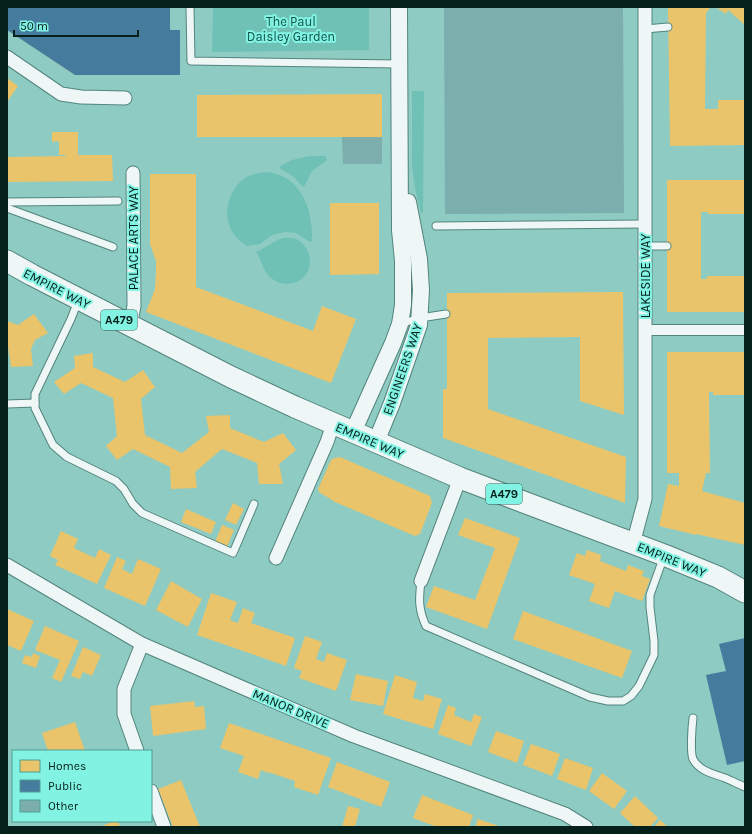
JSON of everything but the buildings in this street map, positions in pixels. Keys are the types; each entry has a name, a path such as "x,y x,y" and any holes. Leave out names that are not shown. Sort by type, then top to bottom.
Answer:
{"main road":[{"name":"EMPIRE WAY","path":"7,261 126,324 231,377 333,424 460,478 718,577 745,592"}],"street":[{"name":"ENGINEERS WAY","path":"353,432 393,343 400,324 404,305 403,261 400,230 399,7"},
{"name":"LAKESIDE WAY","path":"633,544 645,499 646,330 644,7"},
{"path":"7,57 61,94 81,97 125,98"},
{"name":"ENGINEERS WAY","path":"376,442 401,377 420,318 421,290 419,259 412,227 400,153"},
{"name":"PALACE ARTS WAY","path":"126,324 132,316 134,306 133,173"},
{"path":"646,330 745,330"},
{"path":"276,558 327,442 333,424"},
{"path":"422,581 460,478"},
{"name":"MANOR DRIVE","path":"7,565 142,644 354,736 565,814 586,827"},
{"path":"137,750 124,714 124,689 142,644"},
{"path":"152,794 164,827"}],"lane":[{"path":"190,7 190,61 399,64"},
{"path":"645,29 668,27"},
{"path":"7,202 118,201"},
{"path":"7,208 113,247"},
{"path":"436,226 645,224"},
{"path":"645,246 666,246"},
{"path":"78,299 71,319 35,394 35,408 53,445 67,457 116,481 124,488 133,504 142,512 233,553 254,504"},
{"path":"400,324 420,318 446,314"},
{"path":"7,404 35,403"},
{"path":"422,581 419,598 422,616 426,626 590,697 608,701 623,701 639,686 654,655 650,595 664,555"},
{"path":"693,718 693,758 700,767 709,774 725,778 745,787"}],"green space":[{"name":"The Paul Daisley Garden","path":"213,7 369,7 369,50 212,52"},
{"path":"412,91 424,91 423,213 421,213 415,188 412,166"},
{"path":"310,156 325,156 327,159 312,171 304,187 293,176 279,167 292,160"},
{"path":"267,172 279,175 289,180 297,187 303,196 310,218 312,241 310,242 296,233 285,232 272,235 260,244 247,246 232,232 227,217 227,210 236,187 246,177"},
{"path":"283,238 293,238 301,242 308,252 310,260 309,268 303,278 287,284 276,281 266,273 256,252"}]}
